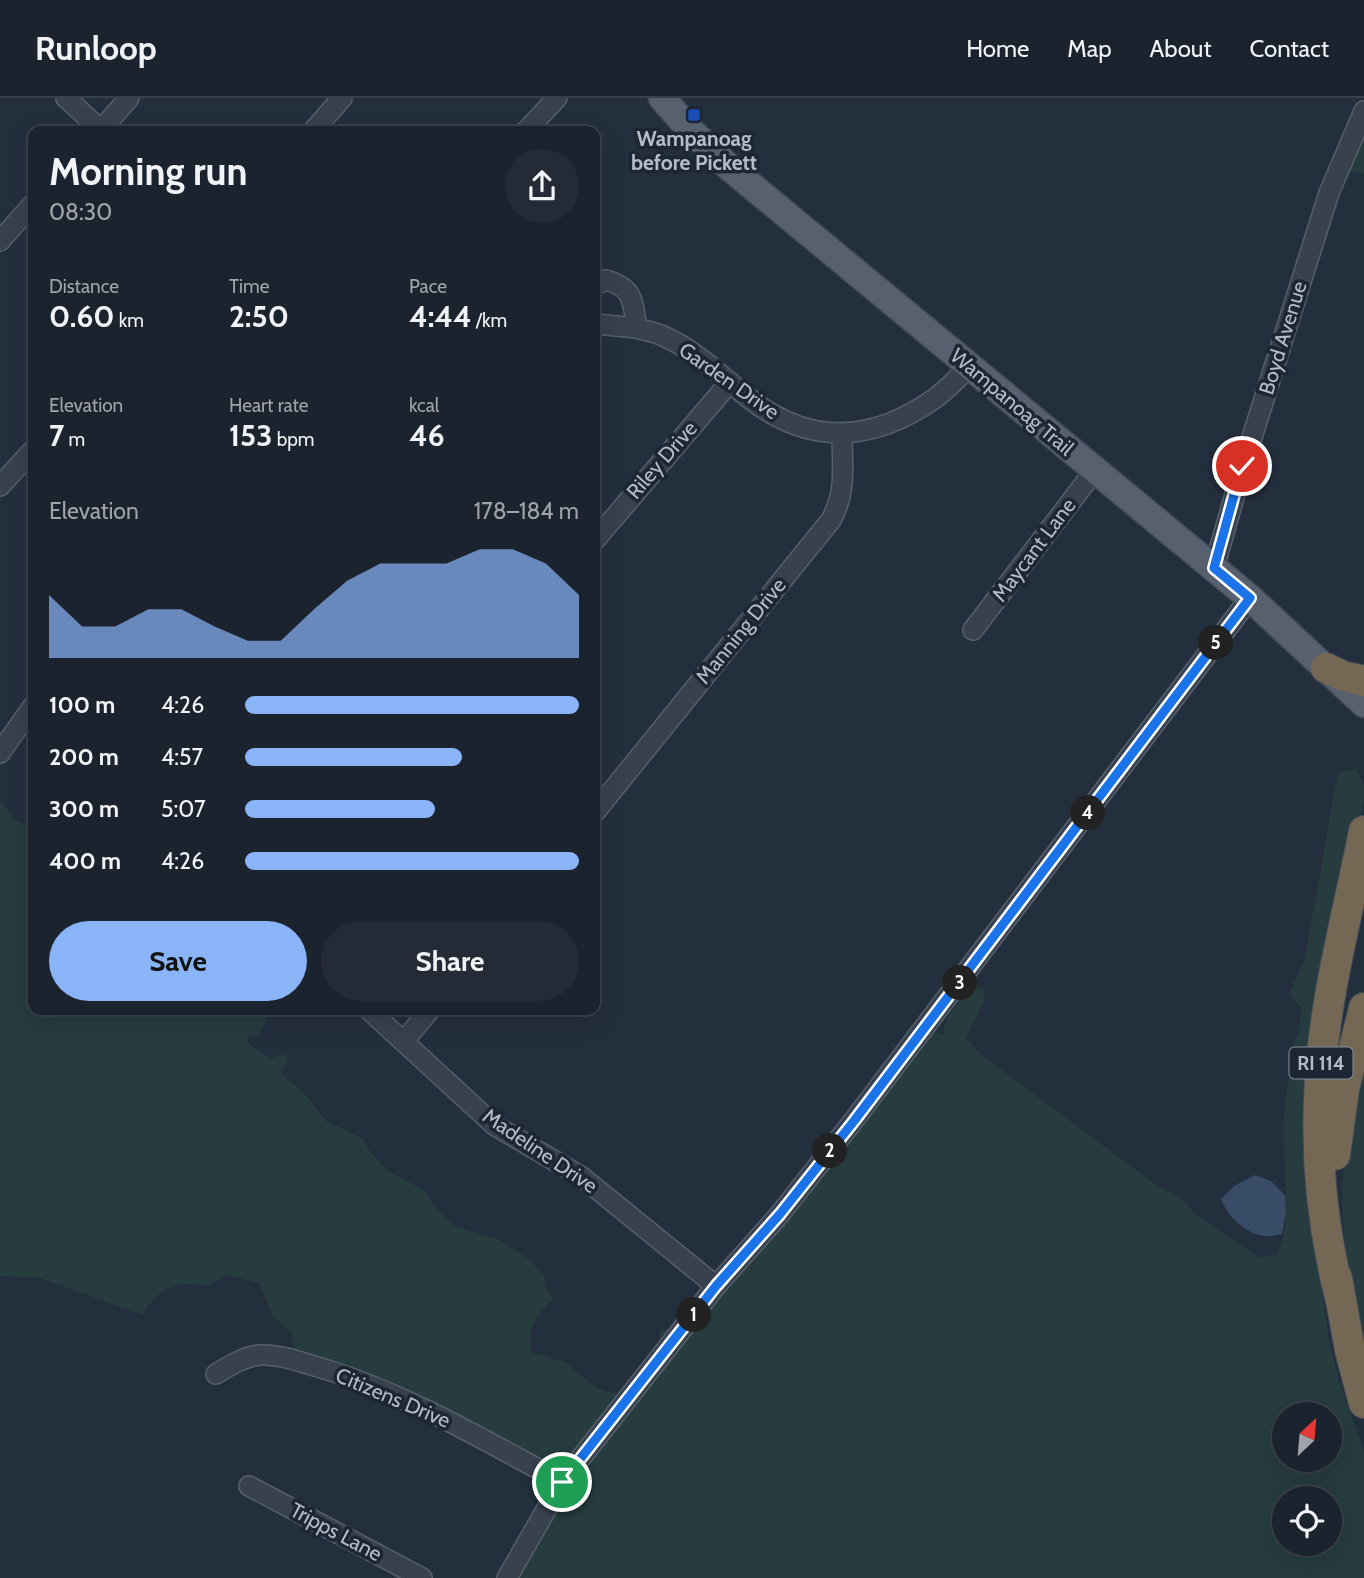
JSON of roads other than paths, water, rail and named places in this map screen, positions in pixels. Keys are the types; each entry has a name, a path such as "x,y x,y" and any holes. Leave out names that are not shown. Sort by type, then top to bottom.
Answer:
{"highway":[{"path":"1326,668 1364,681"},
{"name":"RI 114","path":"1364,831 1334,982 1320,1079 1319,1146 1322,1202 1330,1258 1364,1403"},
{"path":"1340,1297 1334,1219 1336,1141 1349,1063 1364,1008"}],"main road":[{"name":"Wampanoag Trail","path":"672,102 730,168 1250,598 1364,704"}],"street":[{"path":"66,98 96,126"},
{"path":"105,126 129,98"},
{"path":"317,126 342,98"},
{"path":"531,126 557,98"},
{"name":"Boyd Avenue","path":"1214,568 1242,466 1329,192 1364,111"},
{"path":"0,241 28,210"},
{"path":"600,283 606,280 620,284 630,294 637,328"},
{"name":"Garden Drive","path":"600,324 637,328 664,336 716,370 751,400 779,419 808,430 842,434 870,430 901,419 935,398 970,367"},
{"name":"Riley Drive","path":"600,534 730,382"},
{"name":"Manning Drive","path":"600,806 831,520 841,502 843,492 842,434"},
{"path":"0,486 28,455"},
{"name":"Maycant Lane","path":"972,630 1095,470"},
{"path":"507,1578 562,1482 716,1286 780,1214 854,1121 1250,598"},
{"path":"0,753 28,719"},
{"name":"Madeline Drive","path":"375,1015 494,1125 582,1177 716,1286"},
{"path":"404,1041 426,1015"},
{"name":"Citizens Drive","path":"216,1374 248,1358 261,1355 293,1360 347,1376 447,1420 562,1482"},
{"name":"Tripps Lane","path":"249,1486 422,1578"}],"water":[{"path":"1255,1175 1271,1181 1285,1195 1286,1212 1282,1234 1266,1236 1250,1231 1232,1217 1221,1199 1234,1186"}],"place":[{"name":"Wampanoag before Pickett","path":"694,115"}]}
